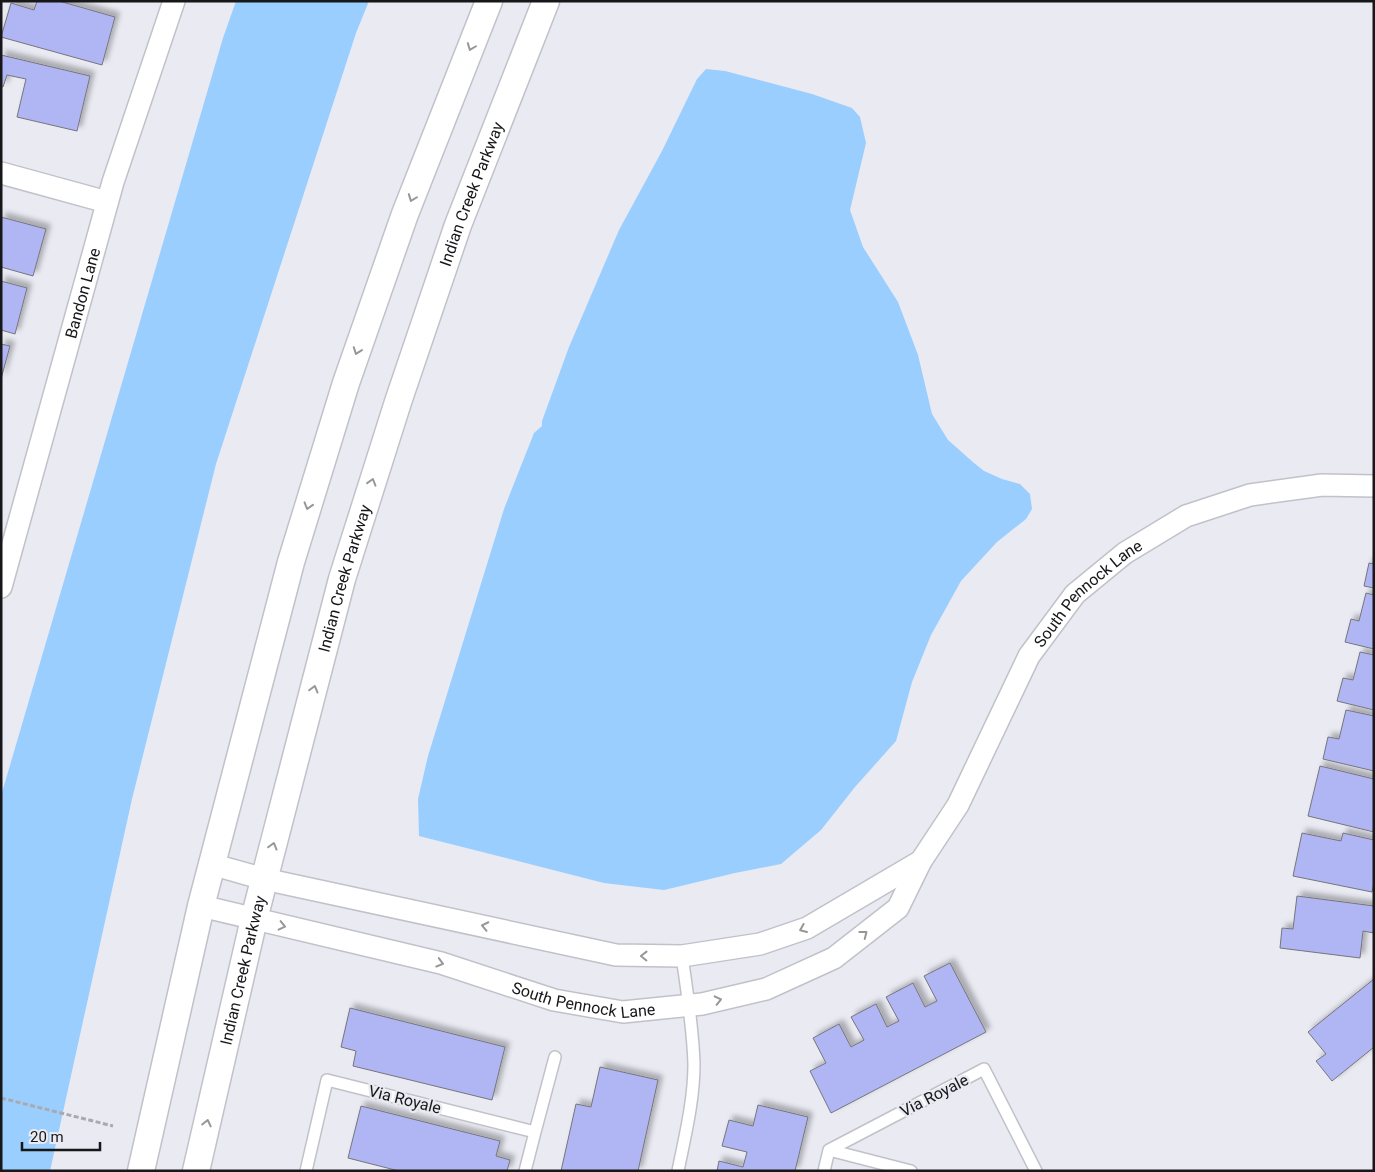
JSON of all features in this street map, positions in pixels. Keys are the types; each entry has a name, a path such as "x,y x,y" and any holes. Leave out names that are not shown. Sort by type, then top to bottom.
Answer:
{"street":[{"name":"Bandon Lane","path":"1,587 108,202 174,1"},
{"path":"141,1171 211,864 291,562 346,383 405,214 489,1"},
{"name":"Indian Creek Parkway","path":"196,1171 264,878 342,579 398,402 458,224 546,1"},
{"path":"1,173 108,202"},
{"name":"South Pennock Lane","path":"201,906 441,963 554,1000 622,1012 702,1004 766,989 834,958 898,908 921,861 958,805 1029,656 1075,594 1125,553 1186,516 1250,495 1322,485 1374,486"},
{"name":"South Pennock Lane","path":"211,864 264,878 616,955 682,956 760,944 807,928 880,883 921,861"}],"lane":[{"path":"678,1171 690,1113 694,1064 682,956"},
{"path":"525,1171 555,1057"},
{"name":"Via Royale","path":"829,1150 984,1069 1036,1171"},
{"name":"Via Royale","path":"306,1171 327,1080 535,1132"},
{"path":"824,1171 829,1150 911,1171"}],"path":[{"path":"1,1098 113,1126"}],"water":[{"path":"236,1 369,1 356,33 216,464 132,799 50,1171 1,1171 1,796 223,38"},
{"path":"706,69 725,71 812,94 852,108 860,117 866,143 850,210 863,247 898,302 918,355 932,414 948,440 984,471 1020,484 1030,494 1032,509 1026,519 997,542 961,581 931,635 912,682 896,741 855,787 821,830 781,864 664,890 604,883 419,836 418,799 428,756 504,509 534,433 542,426 542,421 569,347 619,230 662,151 697,79"}],"building":[{"path":"37,1 59,1 115,17 102,65 1,37 11,3 34,10"},
{"path":"1,55 90,76 77,131 17,117 26,79 7,75 3,87 1,86"},
{"path":"1,217 46,229 33,276 1,267"},
{"path":"1,281 27,288 15,334 1,330"},
{"path":"1,344 10,346 1,379"},
{"path":"1369,563 1374,564 1374,588 1364,586"},
{"path":"1366,593 1374,595 1374,649 1345,642 1351,619 1359,621"},
{"path":"1360,652 1374,655 1374,710 1337,701 1343,678 1353,680"},
{"path":"1346,710 1374,716 1374,771 1323,759 1328,737 1339,739"},
{"path":"1320,766 1374,779 1374,832 1308,816"},
{"path":"1302,833 1341,841 1343,833 1374,840 1374,883 1372,892 1293,876"},
{"path":"1297,896 1374,906 1374,933 1363,931 1360,958 1280,948 1282,928 1293,929"},
{"path":"950,963 986,1032 831,1113 810,1071 826,1063 813,1038 839,1024 851,1047 864,1040 851,1017 876,1004 887,1027 899,1021 886,997 913,983 925,1007 937,1001 924,976"},
{"path":"1374,979 1374,1047 1332,1081 1316,1061 1326,1054 1308,1032"},
{"path":"350,1008 505,1047 492,1100 353,1066 356,1051 341,1047"},
{"path":"600,1067 658,1080 638,1171 561,1171 576,1104 591,1107"},
{"path":"758,1105 808,1117 795,1171 717,1171 719,1161 743,1167 747,1152 722,1146 729,1120 753,1126"},
{"path":"361,1106 500,1141 496,1156 510,1160 507,1171 399,1171 348,1158"}]}
